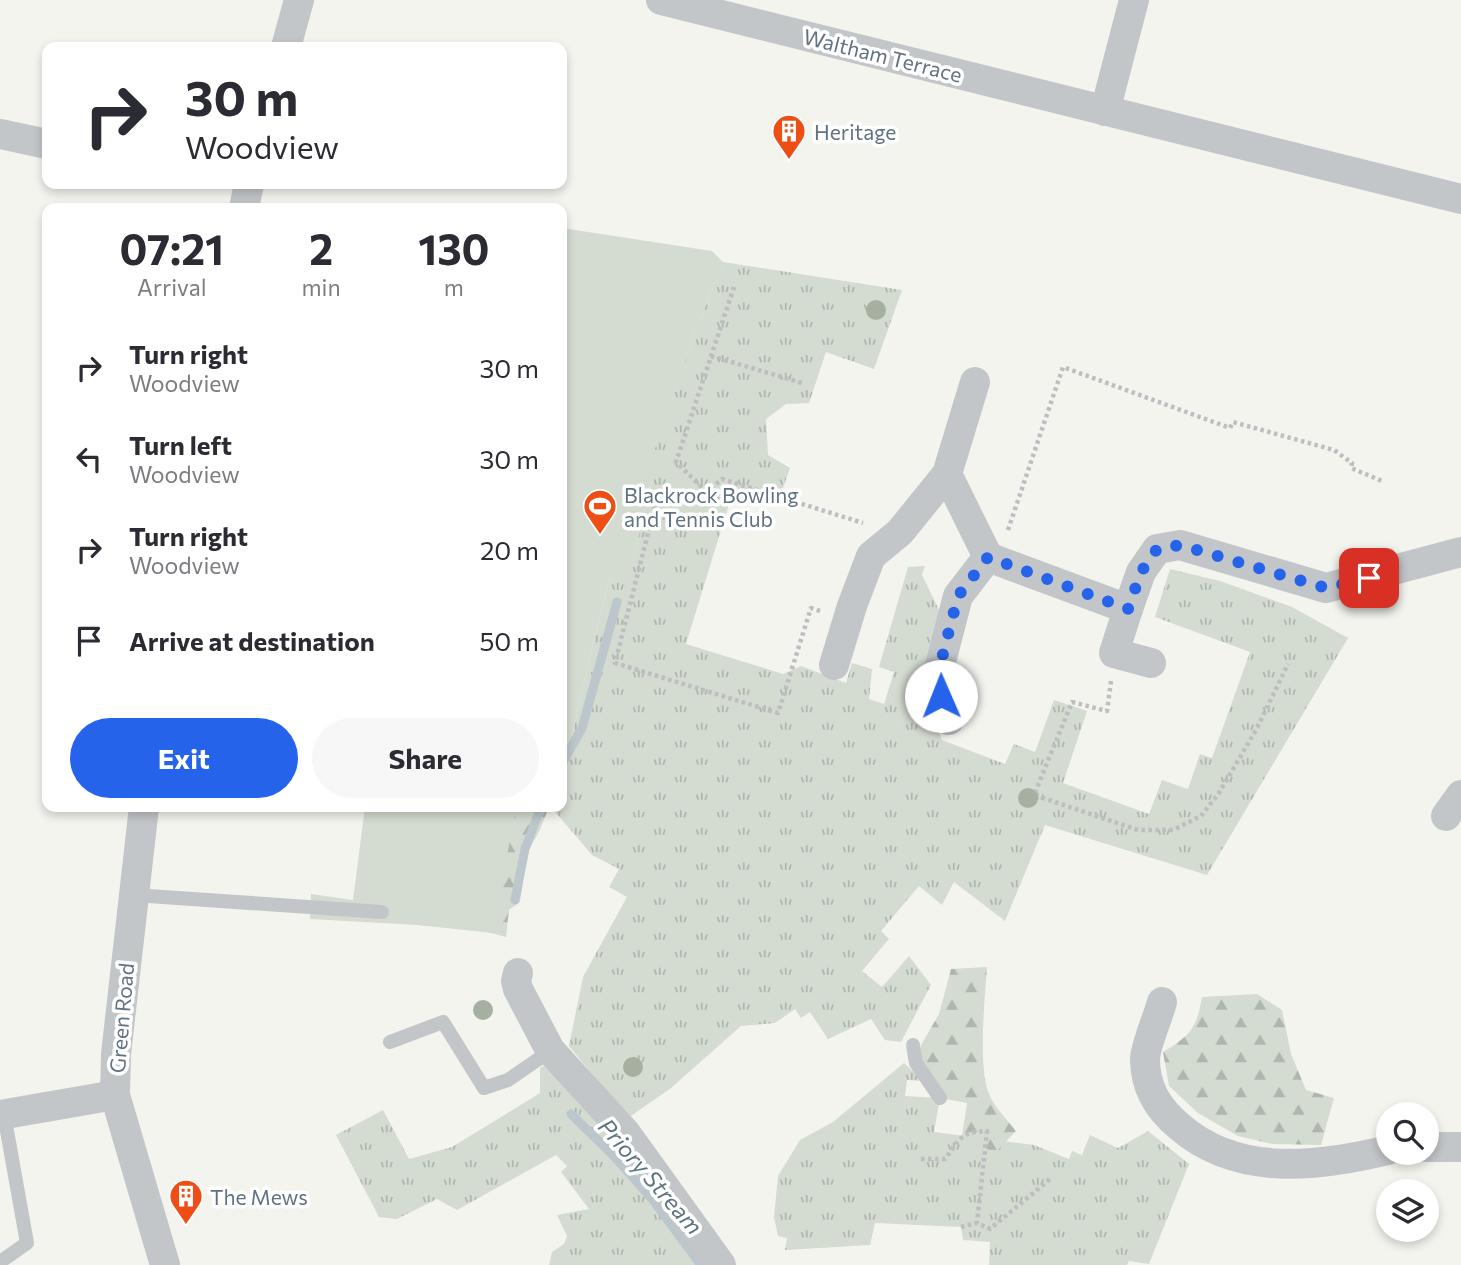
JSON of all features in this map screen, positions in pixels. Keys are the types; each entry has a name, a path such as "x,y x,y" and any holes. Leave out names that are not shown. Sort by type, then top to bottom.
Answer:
{"street":[{"path":"287,42 299,0"},
{"name":"Waltham Terrace","path":"661,0 1461,199"},
{"path":"1105,111 1134,0"},
{"path":"0,134 42,143"},
{"path":"834,665 871,556 900,532 947,474 975,382"},
{"path":"947,474 993,559 1128,609"},
{"path":"1151,663 1114,653 1141,572 1157,549 1180,545 1326,588 1461,552"},
{"path":"949,720 936,681 958,596 993,559"},
{"name":"Green Road","path":"143,812 116,1054 115,1095 165,1265"},
{"path":"515,977 545,1054 625,1132 721,1265"},
{"path":"1162,1002 1145,1057 1150,1092 1165,1114 1195,1141 1227,1155 1253,1162 1320,1164 1376,1152"},
{"path":"2,1115 115,1095"},
{"path":"1439,1147 1461,1147"}],"lane":[{"path":"134,895 382,912"},
{"path":"390,1042 443,1022 484,1088 508,1080 545,1054"},
{"path":"913,1045 916,1063 940,1098"},
{"path":"0,1262 27,1243 2,1115"}],"path":[{"path":"707,492 676,462 735,284"},
{"path":"711,356 802,383"},
{"path":"993,559 1063,367 1230,428 1233,422 1334,450 1352,463 1352,468 1382,481"},
{"path":"848,620 811,608 778,713 615,663 656,502 666,494 696,501 722,480 883,530 889,541"},
{"path":"1114,653 1107,711 1072,702 1034,795 1138,831 1174,830 1201,816 1219,793 1256,730 1288,664"},
{"path":"921,1159 945,1158 962,1136 969,1132 987,1131 977,1223"},
{"path":"961,1227 977,1223 990,1229 1050,1179"}],"green space":[{"name":"Blackrock Bowling and Tennis Club","path":"567,229 712,251 723,262 692,341 645,478 652,480 627,583 609,579 567,760"},
{"path":"723,262 902,290 874,369 826,352 809,403 786,404 766,419 768,455 790,468 777,505 733,491 686,644 783,674 801,666 846,683 852,663 872,669 869,699 884,704 894,672 879,667 908,567 925,566 922,575 941,614 919,688 942,740 1005,764 1014,744 1035,752 1054,700 1087,711 1063,783 1149,814 1162,780 1188,789 1200,754 1212,758 1250,652 1155,617 1170,569 1220,581 1292,607 1348,638 1207,875 1045,825 1005,921 954,882 942,905 919,886 881,931 889,939 862,971 882,987 909,956 931,985 901,1042 885,1040 871,1019 828,1039 810,1012 801,1018 795,1009 775,1023 741,1026 671,1088 628,1118 569,1046 583,977 627,897 609,887 619,869 592,855 555,812 567,812 567,760 609,579 627,582 652,481 644,479 692,341"},
{"path":"364,812 515,812 493,933 417,925 310,919 311,894 353,900"},
{"path":"509,812 547,812 527,852 520,902 509,910 506,937 484,931"},
{"path":"987,967 983,1030 985,1079 993,1101 1016,1131 995,1153 962,1136 967,1103 940,1098 920,1062 921,1045 939,1014 951,969"},
{"path":"1257,994 1282,1010 1291,1054 1306,1090 1334,1098 1321,1145 1272,1144 1238,1136 1198,1113 1169,1086 1163,1052 1191,1030 1198,1016 1202,997"},
{"path":"904,1063 923,1081 907,1080 905,1096 940,1098 934,1132 1034,1145 1069,1159 1072,1151 1082,1155 1090,1135 1118,1148 1148,1131 1189,1164 1149,1264 1129,1261 1127,1265 989,1265 990,1242 963,1240 961,1227 875,1223 870,1245 785,1250 787,1238 778,1236 774,1217 778,1176 800,1140 833,1122"},
{"path":"546,1064 625,1149 713,1265 549,1265 552,1252 564,1244 567,1236 557,1215 589,1209 561,1172 567,1166 556,1155 457,1210 437,1199 397,1219 379,1217 336,1135 383,1110 409,1159 452,1147 540,1093 540,1068"}],"waterway":[{"name":"Priory Stream","path":"567,755 582,728 617,602"},
{"name":"Priory Stream","path":"515,900 525,849 539,812"},
{"name":"Priory Stream","path":"571,1114 613,1155 653,1200 701,1265"}],"place":[{"name":"Heritage","path":"789,161"},
{"name":"Blackrock Bowling and Tennis Club","path":"600,536"},
{"name":"The Mews","path":"186,1226"}],"route":[{"path":"941,696 936,681 958,596 988,557 1128,609 1141,572 1157,549 1180,545 1326,588 1369,578"}]}
